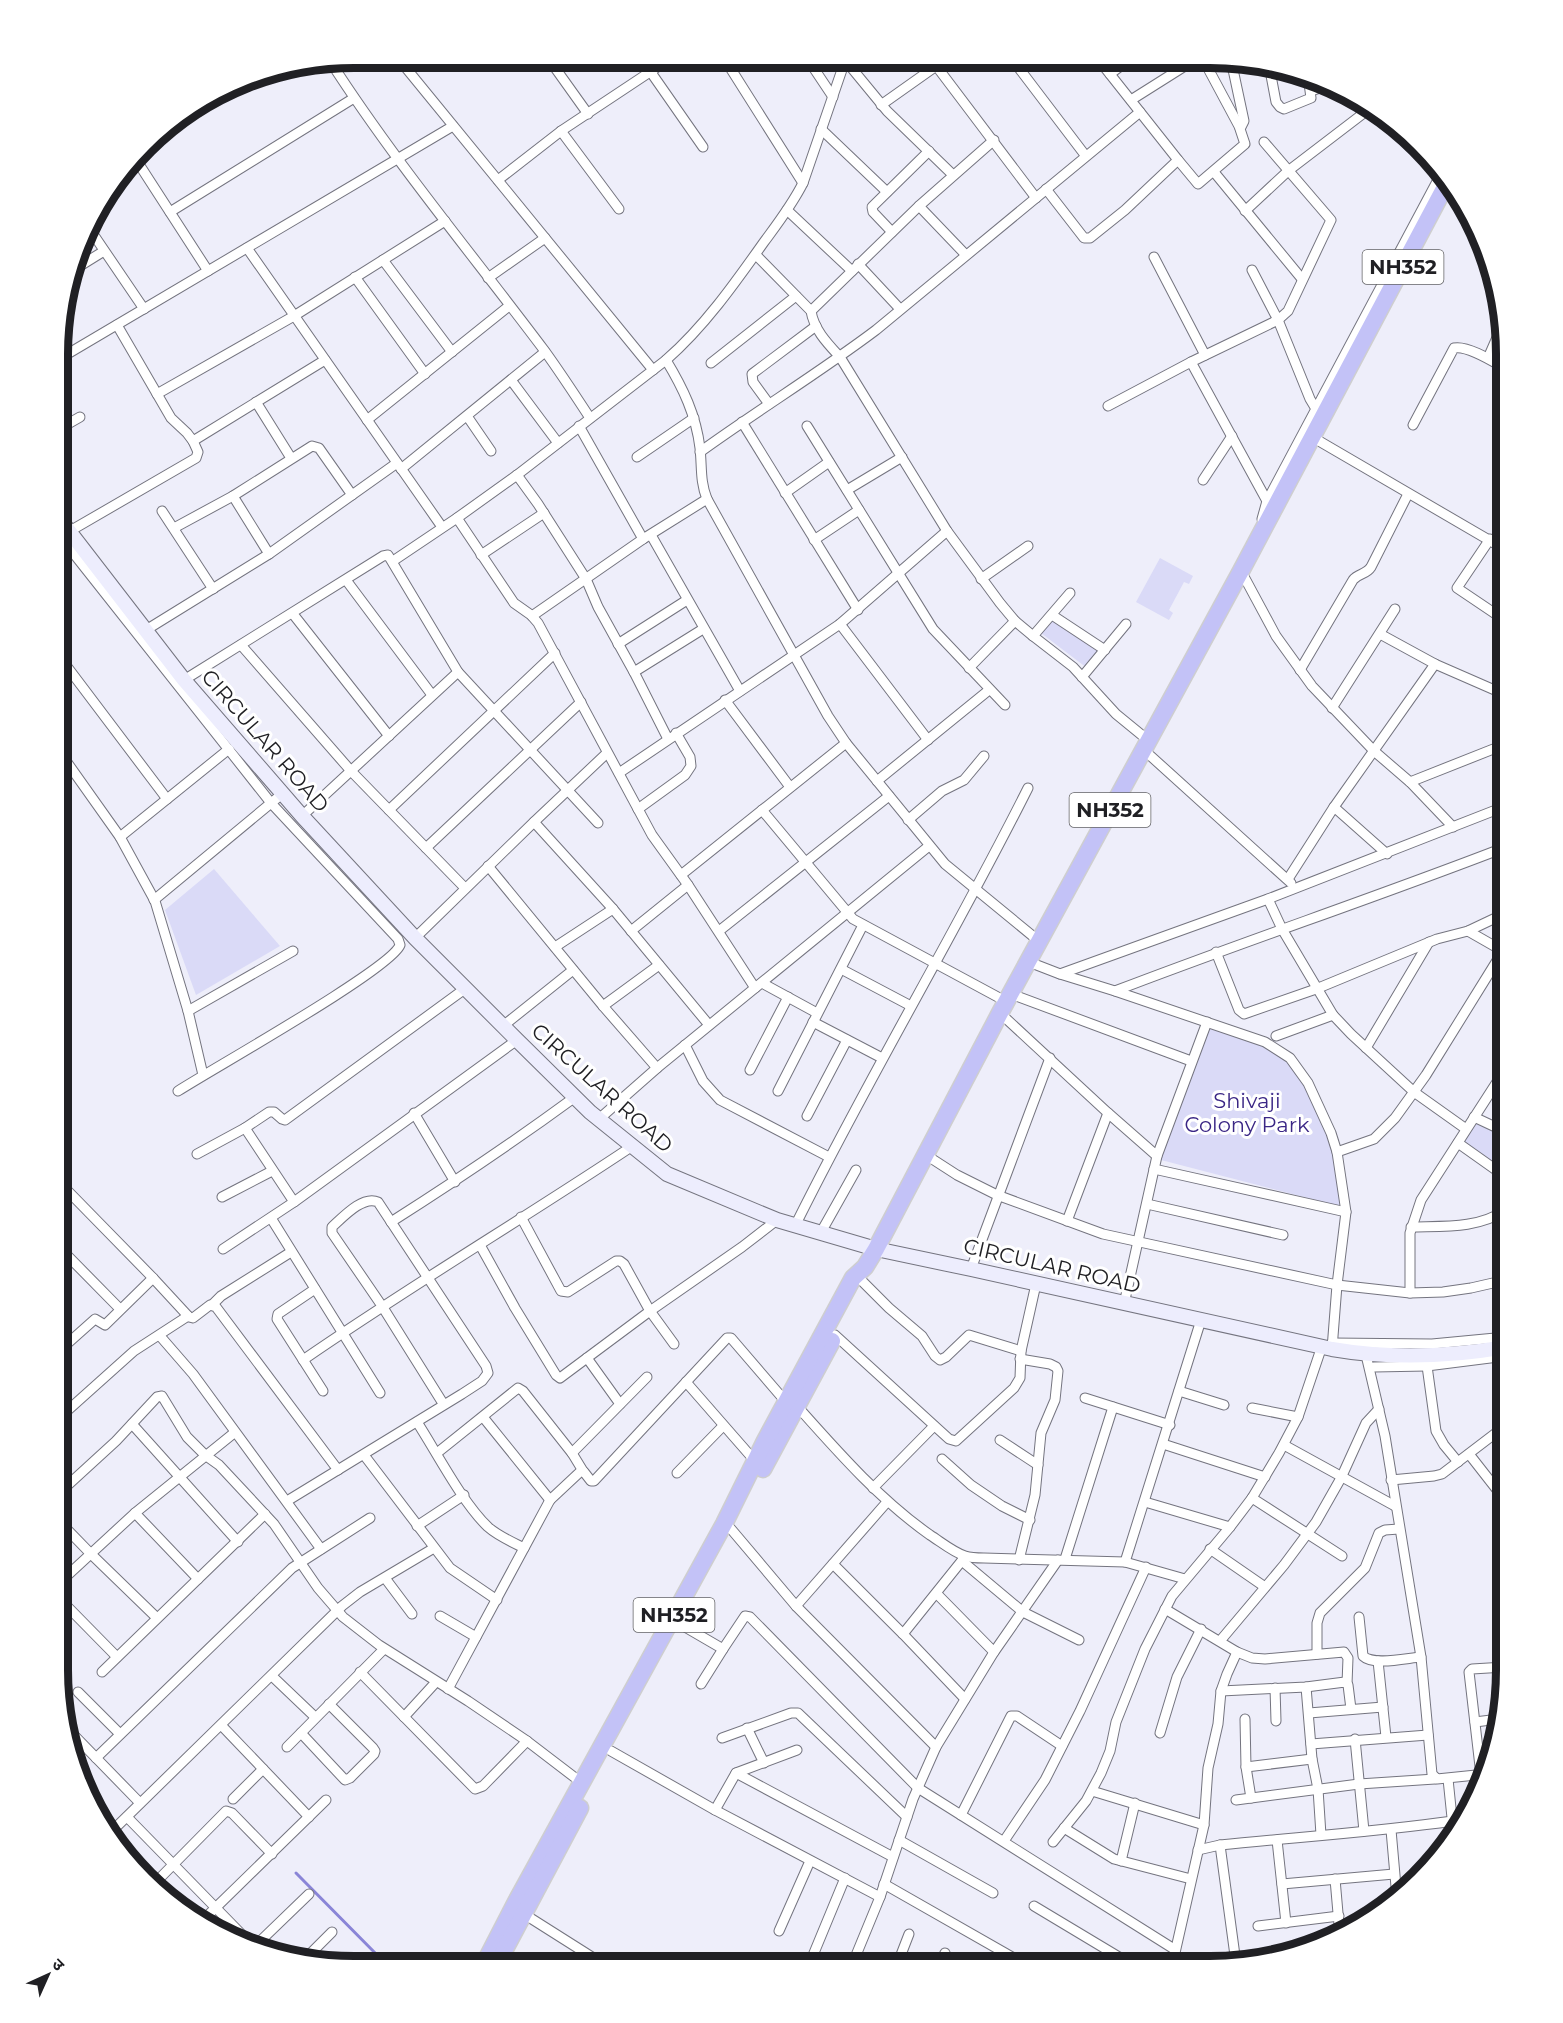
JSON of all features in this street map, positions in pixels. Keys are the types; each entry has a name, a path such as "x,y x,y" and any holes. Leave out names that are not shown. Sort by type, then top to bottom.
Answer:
{"highway":[{"name":"NH352","path":"489,1956 523,1907 680,1624 755,1461 835,1335 876,1249 1006,1003 1255,545 1444,190"},
{"name":"NH352","path":"501,1956 582,1782 727,1526 853,1278 864,1274"}],"main road":[{"name":"CIRCULAR ROAD","path":"69,539 146,630 276,798 302,816 415,938 599,1119 653,1164 677,1179 777,1220 876,1249 1124,1304 1329,1346 1374,1358 1467,1353 1496,1349"}],"street":[{"path":"334,68 397,158 545,352 590,418"},
{"path":"405,68 653,370"},
{"path":"555,68 588,114"},
{"path":"498,180 561,131 655,68"},
{"path":"730,68 803,183"},
{"path":"814,68 833,98"},
{"path":"393,561 517,475 666,360 688,340 756,255 803,183 842,68"},
{"path":"852,68 881,105 953,175"},
{"path":"881,105 927,68"},
{"path":"939,68 1036,198"},
{"path":"1019,68 1085,155"},
{"path":"1105,68 1198,184 1244,146 1245,141 1208,68"},
{"path":"1110,74 1118,68"},
{"path":"1131,100 1182,68"},
{"path":"1233,68 1244,121 1240,128"},
{"path":"650,71 703,147"},
{"path":"1271,74 1276,102 1280,107 1286,109 1312,97 1310,86"},
{"path":"1311,91 1318,89"},
{"path":"170,212 354,99"},
{"path":"1245,210 1288,171 1362,114 1361,111"},
{"path":"700,452 840,357 1140,112"},
{"path":"67,355 453,126"},
{"path":"820,129 887,192"},
{"path":"561,131 619,209"},
{"path":"811,311 919,206 994,141"},
{"path":"1108,406 1278,320 1288,311 1331,220 1264,142"},
{"path":"892,232 872,209 874,204 929,151"},
{"path":"1047,189 1084,238 1090,238 1125,210 1178,160"},
{"path":"139,164 208,271"},
{"path":"1214,172 1302,279"},
{"path":"1255,545 1267,501 1437,181"},
{"path":"1255,545 1282,511 1449,196"},
{"path":"919,206 965,255"},
{"path":"787,210 900,309"},
{"path":"157,394 294,316 445,221"},
{"path":"93,235 144,309"},
{"path":"488,278 545,238"},
{"path":"247,248 442,527"},
{"path":"82,265 104,251"},
{"path":"756,255 811,311 816,326 840,357 947,531 981,579 1015,621 1074,667 1146,746 1296,889"},
{"path":"1154,257 1205,355"},
{"path":"383,260 452,352"},
{"path":"1252,270 1278,320 1316,409"},
{"path":"355,277 425,374"},
{"path":"711,363 796,296"},
{"path":"367,420 509,306"},
{"path":"117,325 171,418 187,433 198,452 196,458 69,539 229,749 276,798 398,939 400,947 391,957 341,992 178,1091"},
{"path":"769,404 753,381 752,374 816,326"},
{"path":"1488,358 1495,341"},
{"path":"1413,425 1454,348 1459,347 1496,363"},
{"path":"146,630 269,554 352,495 399,466 467,416 545,352"},
{"path":"193,441 326,360"},
{"path":"666,360 682,386 694,418 700,452 701,478 707,499 817,698 846,742 945,864 1040,942"},
{"path":"1191,362 1267,501"},
{"path":"511,380 558,443"},
{"path":"256,402 291,458"},
{"path":"467,416 491,451"},
{"path":"67,424 80,417"},
{"path":"636,457 694,418"},
{"path":"742,422 858,610"},
{"path":"579,426 687,600 740,691"},
{"path":"807,426 933,629 1005,705"},
{"path":"1203,480 1232,435"},
{"path":"1318,441 1496,543"},
{"path":"174,528 233,496 308,447 316,446 352,495"},
{"path":"847,490 902,457"},
{"path":"785,493 829,462"},
{"path":"517,475 586,579 618,644 672,736 690,756 691,766 685,775 638,809"},
{"path":"1300,670 1353,580 1371,567 1408,494"},
{"path":"233,496 269,554"},
{"path":"532,616 707,499"},
{"path":"814,540 859,510"},
{"path":"162,511 213,589"},
{"path":"481,555 544,513"},
{"path":"457,518 516,605 532,616 582,702 652,835 759,985 788,997 847,1040 882,1058"},
{"path":"619,773 840,624 947,531"},
{"path":"1490,539 1457,587 1496,615"},
{"path":"981,579 1028,546"},
{"path":"184,680 388,555 458,672 598,823"},
{"path":"1241,571 1276,636 1300,670 1332,708 1374,751 1410,782 1453,827"},
{"path":"346,580 432,695"},
{"path":"1033,636 1070,593"},
{"path":"618,644 687,600"},
{"path":"1332,708 1395,609"},
{"path":"293,614 389,736"},
{"path":"1052,615 1105,650"},
{"path":"969,668 1015,621"},
{"path":"840,624 928,740"},
{"path":"1082,677 1126,624"},
{"path":"634,672 704,629"},
{"path":"1380,634 1435,664 1496,691"},
{"path":"241,645 351,771 465,888"},
{"path":"389,810 555,653"},
{"path":"1288,879 1334,807 1435,664"},
{"path":"67,667 167,799"},
{"path":"302,816 458,672"},
{"path":"877,781 989,690"},
{"path":"725,700 790,787"},
{"path":"426,848 582,702"},
{"path":"681,875 846,742"},
{"path":"1410,782 1496,748"},
{"path":"120,837 229,749"},
{"path":"415,938 608,753"},
{"path":"908,820 942,790 964,780 984,756"},
{"path":"67,762 120,837 154,900 188,1011 203,1075"},
{"path":"795,1226 829,1157 1028,788"},
{"path":"719,931 889,796"},
{"path":"154,900 276,798"},
{"path":"1334,807 1387,854"},
{"path":"762,810 846,913 863,925 1006,1003 1191,1061"},
{"path":"1060,974 1296,889 1496,810"},
{"path":"534,822 613,909 709,1025"},
{"path":"599,1119 657,1068 929,846"},
{"path":"1115,991 1496,851"},
{"path":"488,866 657,1068"},
{"path":"631,931 688,885"},
{"path":"1268,899 1282,929 1333,1015 1414,1092 1467,1129"},
{"path":"555,947 613,909"},
{"path":"1216,952 1242,1014 1316,989 1429,942 1468,931 1496,918"},
{"path":"778,1091 863,925"},
{"path":"1468,931 1496,945"},
{"path":"1366,1048 1429,942"},
{"path":"188,1011 293,951"},
{"path":"1029,962 1265,1042 1290,1058 1308,1083 1331,1133 1337,1152 1346,1212 1329,1346 1299,1417 1252,1498 1185,1579 1165,1609 1140,1659 1116,1722 1110,1751 1092,1791 1053,1842"},
{"path":"1337,1152 1369,1141 1395,1118 1414,1092 1496,962"},
{"path":"603,1006 659,965"},
{"path":"841,969 911,1006"},
{"path":"503,1026 573,970"},
{"path":"197,1154 271,1111 285,1120 466,988"},
{"path":"750,1070 788,997"},
{"path":"1006,1003 1050,1058 1157,1156"},
{"path":"1276,1036 1333,1015"},
{"path":"1124,1304 1157,1156 1207,1022"},
{"path":"223,1249 294,1202 517,1040"},
{"path":"807,1116 847,1040"},
{"path":"685,1045 703,1081 720,1100 829,1157"},
{"path":"971,1269 997,1194 1050,1058"},
{"path":"1410,1293 1411,1227 1421,1200 1496,1083"},
{"path":"391,1222 455,1182 575,1096"},
{"path":"414,1113 455,1182"},
{"path":"1067,1221 1108,1113"},
{"path":"1474,1117 1496,1127"},
{"path":"244,1128 294,1202"},
{"path":"1458,1143 1496,1170"},
{"path":"303,1360 382,1306 631,1147"},
{"path":"926,1155 957,1175 997,1194 1103,1234 1337,1285 1410,1293 1453,1291 1496,1282"},
{"path":"1154,1169 1346,1212"},
{"path":"820,1234 856,1170"},
{"path":"222,1197 272,1171"},
{"path":"67,1193 188,1316 193,1318 221,1296 291,1252"},
{"path":"287,1501 444,1405 482,1381 487,1375 488,1369 378,1202 371,1200 352,1210 332,1228 334,1237 382,1306 444,1405"},
{"path":"1147,1204 1283,1235"},
{"path":"1411,1227 1477,1224 1496,1216"},
{"path":"521,1217 563,1292 568,1292 620,1261 624,1264 650,1311 674,1344"},
{"path":"271,1218 380,1393"},
{"path":"480,1245 557,1377 561,1377 777,1220"},
{"path":"67,1255 120,1309"},
{"path":"864,1274 889,1308 920,1333 940,1360 969,1335 1056,1367 1058,1371 1055,1400 1041,1434 1035,1495 1019,1560"},
{"path":"67,1344 95,1319 104,1326 153,1278"},
{"path":"835,1335 934,1426 956,1442 1017,1385 1020,1378 1020,1355 1036,1284"},
{"path":"315,1288 277,1316 277,1319 323,1391"},
{"path":"212,1305 338,1470"},
{"path":"67,1411 134,1351 188,1316"},
{"path":"1125,1562 1170,1425 1201,1320"},
{"path":"160,1336 193,1374 321,1549"},
{"path":"437,1453 516,1388 520,1388 572,1453 590,1480 594,1481 729,1337 887,1502 964,1559 1023,1612 1079,1640"},
{"path":"1329,1346 1432,1344 1496,1338"},
{"path":"1374,1358 1427,1366 1496,1357"},
{"path":"587,1358 620,1404"},
{"path":"1374,1358 1375,1401 1379,1408"},
{"path":"1374,1358 1379,1408 1422,1657 1431,1770 1435,1779"},
{"path":"1427,1366 1436,1431 1444,1446 1458,1462"},
{"path":"572,1453 647,1377"},
{"path":"686,1382 755,1461"},
{"path":"1179,1391 1224,1405"},
{"path":"67,1486 161,1395 183,1431 205,1455 219,1465 279,1530 318,1588 337,1611 384,1649 527,1741 582,1782"},
{"path":"1085,1398 1170,1425"},
{"path":"856,1956 880,1897 918,1788 936,1747 994,1652 1062,1560 1113,1407"},
{"path":"1252,1408 1299,1417"},
{"path":"1220,1641 1308,1533 1341,1478 1366,1423 1379,1408"},
{"path":"483,1417 550,1500"},
{"path":"417,1422 464,1496 488,1527 524,1548"},
{"path":"132,1424 238,1542"},
{"path":"677,1473 723,1426"},
{"path":"873,1488 934,1426"},
{"path":"67,1576 135,1513 234,1433"},
{"path":"1391,1479 1438,1475 1496,1433"},
{"path":"1000,1440 1038,1466"},
{"path":"1163,1444 1265,1477"},
{"path":"1284,1445 1395,1506"},
{"path":"1469,1454 1496,1488"},
{"path":"364,1455 434,1548 457,1574 497,1600"},
{"path":"942,1459 971,1485 1002,1506 1030,1520"},
{"path":"448,1689 550,1500 583,1471"},
{"path":"417,1526 464,1496"},
{"path":"1252,1498 1342,1556"},
{"path":"796,1606 887,1502"},
{"path":"1145,1502 1230,1527"},
{"path":"135,1513 198,1579"},
{"path":"102,1672 265,1514"},
{"path":"96,1758 277,1582 301,1561 370,1518"},
{"path":"727,1526 796,1606 936,1747"},
{"path":"67,1529 157,1618"},
{"path":"1317,1654 1317,1623 1320,1613 1365,1568 1379,1533 1385,1530 1400,1529"},
{"path":"115,1828 337,1611 356,1596 434,1548"},
{"path":"1210,1549 1265,1587"},
{"path":"964,1559 1125,1562 1185,1579"},
{"path":"903,1634 964,1559"},
{"path":"833,1564 965,1699"},
{"path":"1004,1841 1045,1780 1146,1567"},
{"path":"385,1578 412,1614"},
{"path":"937,1594 994,1652"},
{"path":"67,1606 117,1657"},
{"path":"1165,1609 1245,1656 1259,1659 1346,1653 1351,1709"},
{"path":"440,1616 476,1637"},
{"path":"701,1684 745,1616 750,1617 918,1788 1174,1949"},
{"path":"1359,1617 1363,1656 1368,1660 1422,1657"},
{"path":"680,1624 723,1649"},
{"path":"1160,1733 1177,1677 1201,1629"},
{"path":"287,1747 384,1649"},
{"path":"1173,1956 1204,1825 1208,1768 1218,1724 1221,1691 1237,1652"},
{"path":"1378,1661 1386,1737"},
{"path":"1481,1760 1469,1675 1470,1670 1496,1668"},
{"path":"360,1672 475,1789 483,1786 527,1741"},
{"path":"272,1676 315,1717"},
{"path":"404,1717 436,1682"},
{"path":"1221,1691 1343,1682 1347,1684"},
{"path":"1306,1686 1321,1835"},
{"path":"1275,1688 1276,1721"},
{"path":"78,1692 120,1734"},
{"path":"301,1733 345,1780 350,1778 374,1754 373,1748 329,1704"},
{"path":"1309,1713 1383,1707"},
{"path":"722,1737 791,1713 798,1713 907,1817"},
{"path":"961,1815 1011,1716 1017,1716 1062,1746"},
{"path":"1245,1719 1246,1767 1251,1798"},
{"path":"1475,1722 1491,1720"},
{"path":"221,1725 309,1817"},
{"path":"747,1728 764,1763"},
{"path":"1311,1744 1428,1734"},
{"path":"75,1737 140,1803"},
{"path":"1355,1739 1364,1831"},
{"path":"715,1810 736,1773 797,1750"},
{"path":"610,1751 715,1810 880,1897"},
{"path":"1246,1767 1312,1759"},
{"path":"233,1799 263,1769"},
{"path":"736,1773 893,1857"},
{"path":"1236,1800 1359,1784 1475,1776"},
{"path":"1448,1779 1453,1820"},
{"path":"1092,1791 1204,1825"},
{"path":"208,1915 326,1800"},
{"path":"1121,1861 1135,1803"},
{"path":"159,1879 228,1811 272,1854"},
{"path":"127,1817 237,1931"},
{"path":"1198,1850 1220,1845 1391,1830 1452,1821"},
{"path":"1064,1828 1106,1855 1191,1879"},
{"path":"1391,1830 1396,1887"},
{"path":"899,1839 993,1893"},
{"path":"1277,1840 1286,1923"},
{"path":"1220,1845 1235,1954"},
{"path":"779,1931 810,1861"},
{"path":"1282,1884 1394,1874"},
{"path":"812,1956 845,1878"},
{"path":"1335,1879 1339,1924"},
{"path":"884,1884 1008,1956"},
{"path":"262,1940 309,1894"},
{"path":"1034,1906 1117,1956"},
{"path":"523,1907 592,1956"},
{"path":"1258,1926 1339,1916"},
{"path":"312,1952 332,1932"},
{"path":"900,1956 909,1934"}],"green space":[{"path":"1160,558 1193,576 1189,584 1184,582 1169,610 1173,613 1169,620 1136,602"},
{"path":"1055,618 1102,648 1087,668 1041,633"},
{"path":"214,869 280,946 196,995 165,910"},
{"name":"Shivaji Colony Park","path":"1207,1022 1271,1045 1308,1083 1334,1148 1350,1209 1161,1160"},
{"path":"1475,1119 1496,1129 1496,1166 1461,1142"}],"waterway":[{"path":"296,1873 378,1956"}]}
